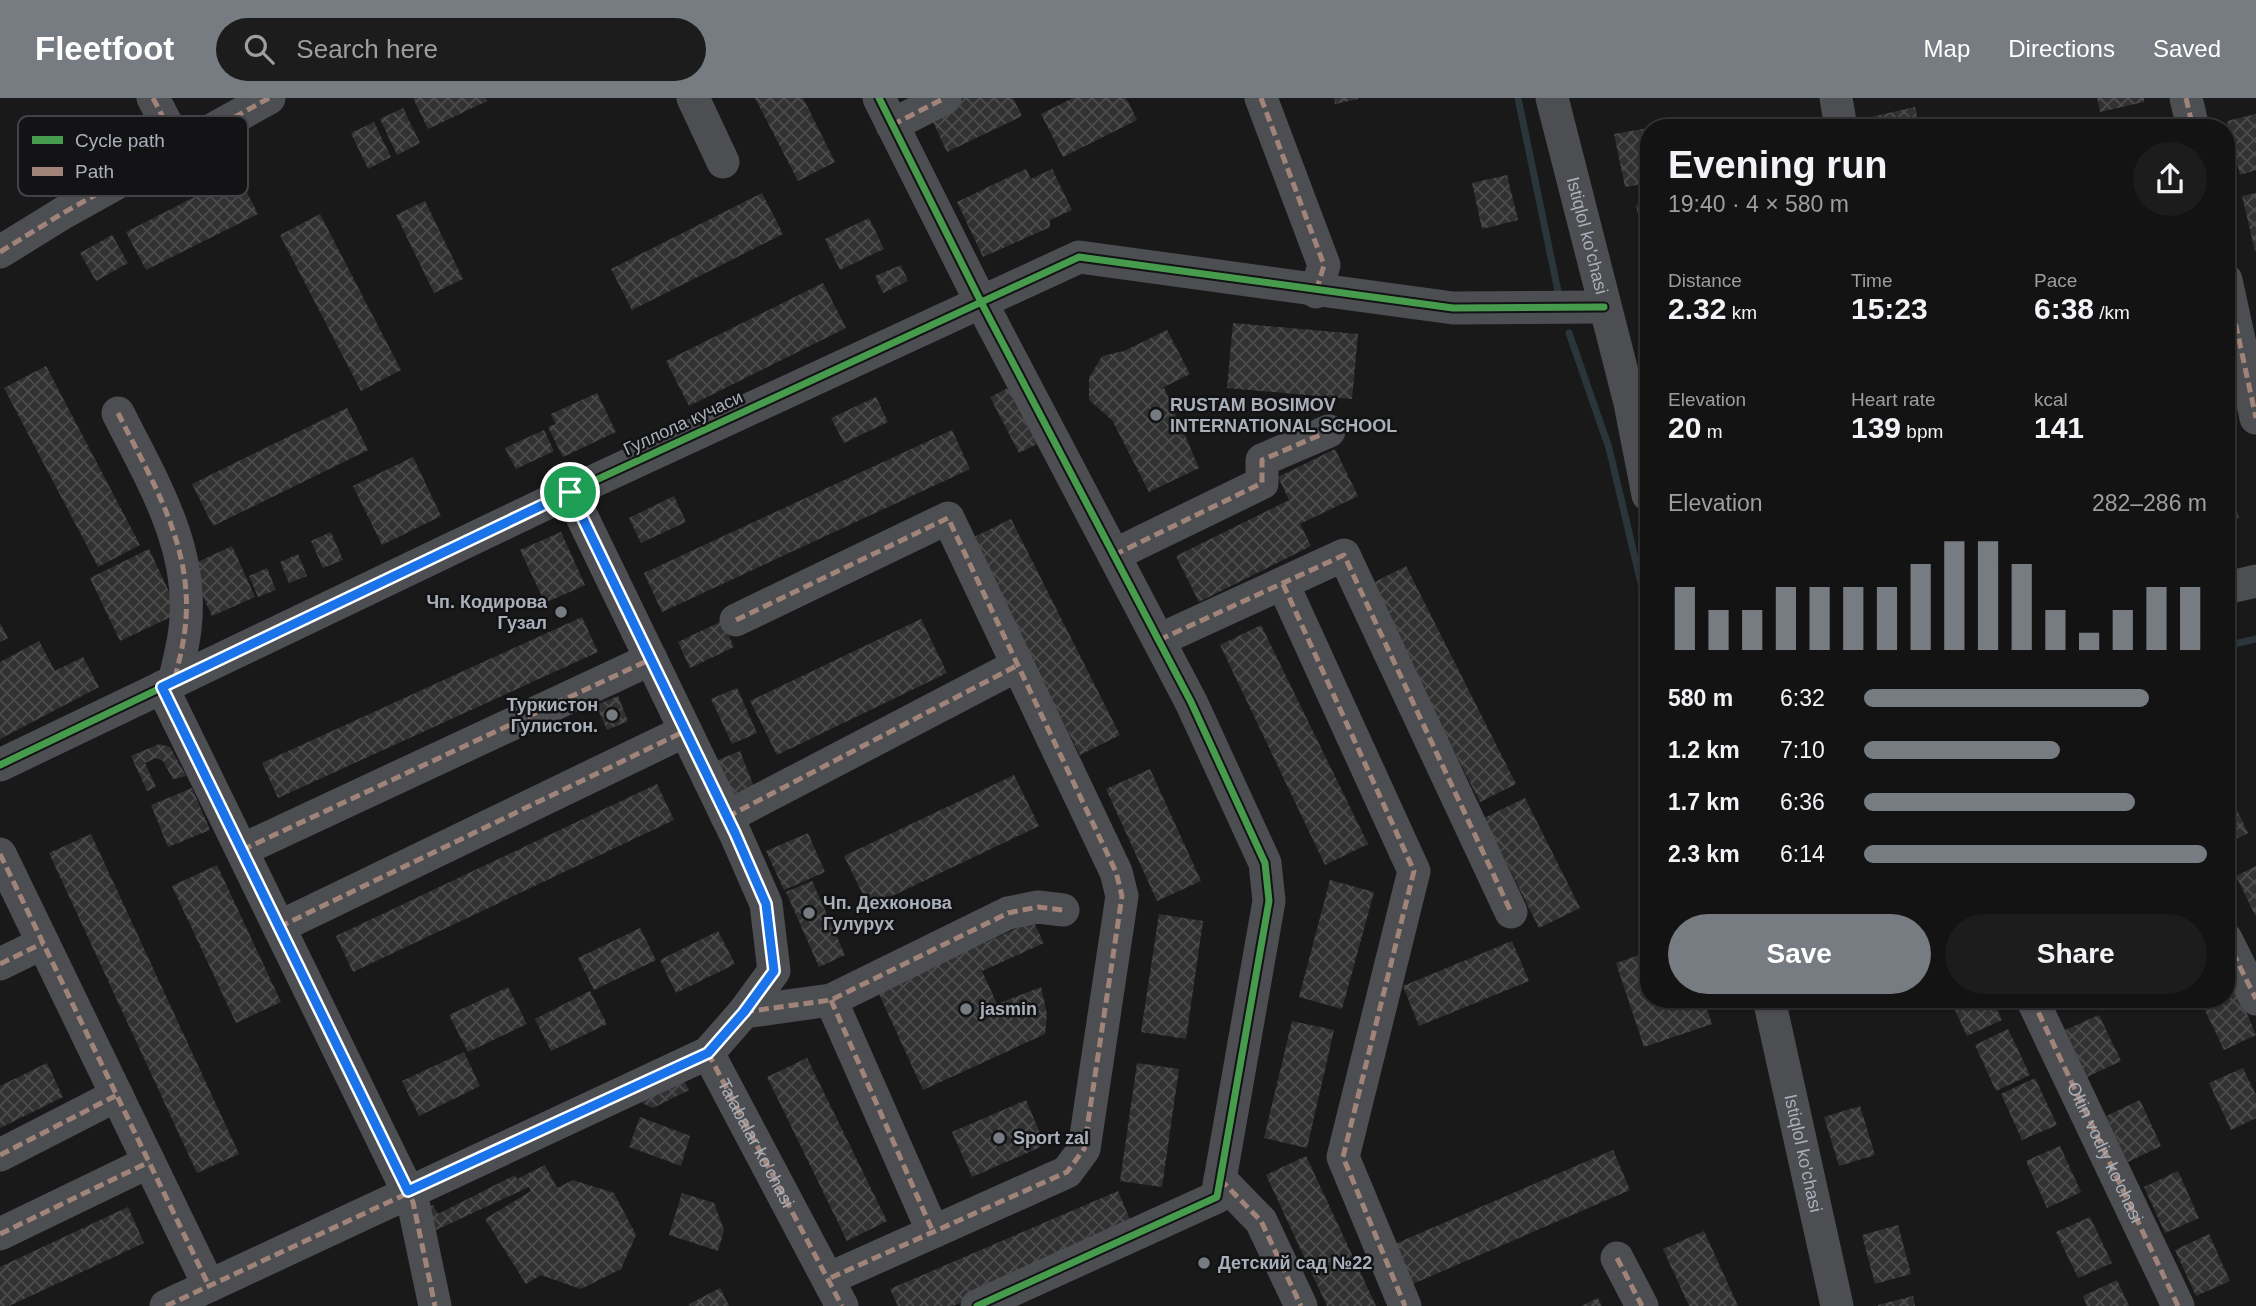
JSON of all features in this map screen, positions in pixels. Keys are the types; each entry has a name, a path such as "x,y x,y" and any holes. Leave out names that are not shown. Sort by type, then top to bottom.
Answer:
{"street":[{"path":"153,98 162,116"},
{"path":"236,116 269,98"},
{"path":"693,98 723,162"},
{"path":"945,98 886,111 981,303 1191,702 1265,863 1269,901 1217,1197 977,1306"},
{"path":"1261,98 1324,265 1316,292 1453,309 1604,307"},
{"name":"Istiqlol ko'chasi","path":"1552,98 1630,403 1640,454"},
{"path":"1836,98 1840,119"},
{"path":"2186,98 2191,119"},
{"path":"0,252 96,196"},
{"name":"Гуллола кучаси","path":"0,765 570,492 1079,257 1316,292"},
{"path":"2235,321 2256,418"},
{"path":"118,413 173,523 183,565 185,627 168,685 242,850 413,1202 435,1306"},
{"path":"1114,555 1262,483 1262,460 1329,431"},
{"path":"166,1306 708,1053 744,1012 774,971 766,904 727,817 570,492"},
{"path":"736,620 948,518 1116,872 1122,897 1084,1149 1067,1172 933,1232 835,1293"},
{"path":"1159,640 1344,555 1511,912"},
{"path":"2235,586 2256,581"},
{"path":"1283,584 1414,871 1343,1157 1405,1306"},
{"path":"242,850 650,659"},
{"path":"727,817 1018,665"},
{"path":"279,926 685,731"},
{"path":"0,854 209,1286"},
{"path":"744,1012 831,1000 1009,913 1038,907 1063,910"},
{"path":"0,964 43,943"},
{"path":"2235,957 2256,999"},
{"path":"831,1000 933,1232"},
{"name":"Istiqlol ko'chasi","path":"1771,1008 1837,1306"},
{"name":"Oltin vodiy ko'chasi","path":"2036,1008 2178,1306"},
{"name":"Talabalar ko'chasi","path":"708,1053 835,1293"},
{"path":"0,1155 117,1095"},
{"path":"0,1234 149,1162"},
{"path":"1220,1179 1261,1222 1301,1306"},
{"path":"1617,1258 1642,1306"}],"building":[{"path":"413,98 486,98 487,101 428,129"},
{"path":"755,98 803,98 835,162 798,181"},
{"path":"949,98 1013,98 1022,116 947,152 927,109"},
{"path":"1073,98 1126,98 1137,120 1063,157 1041,114"},
{"path":"1334,98 1358,98 1358,99 1335,104"},
{"path":"2097,98 2144,98 2144,102 2100,112"},
{"path":"1915,107 1918,119 1872,119"},
{"path":"403,108 420,143 397,155 380,119"},
{"path":"2256,114 2256,170 2240,175 2235,154 2235,119"},
{"path":"374,122 391,157 368,169 351,133"},
{"path":"1640,129 1640,184 1625,187 1614,134"},
{"path":"1026,169 1031,179 1052,169 1072,210 1050,220 1050,227 983,257 957,202"},
{"path":"1507,175 1518,220 1482,229 1472,183"},
{"path":"762,193 783,234 632,310 611,269"},
{"path":"2256,193 2256,250 2255,251 2242,196"},
{"path":"248,194 258,214 146,270 126,232 197,196"},
{"path":"425,201 463,279 434,293 396,215"},
{"path":"1640,204 1640,225 1636,205"},
{"path":"320,214 401,370 361,391 280,235"},
{"path":"869,218 884,249 840,270 825,239"},
{"path":"112,235 128,263 96,281 80,253"},
{"path":"901,265 908,281 883,293 875,276"},
{"path":"823,283 846,328 689,406 666,361"},
{"path":"1233,323 1358,334 1352,399 1227,388"},
{"path":"1167,330 1190,374 1164,387 1199,468 1149,492 1112,420 1089,400 1089,378 1102,356 1124,351"},
{"path":"46,366 140,545 98,567 4,388"},
{"path":"1008,388 1037,444 1019,453 990,397"},
{"path":"597,393 616,432 563,457 548,427 556,424 551,414"},
{"path":"876,397 888,422 844,443 831,418"},
{"path":"347,408 368,450 213,526 192,484"},
{"path":"544,430 554,451 516,469 505,448"},
{"path":"952,430 970,469 662,612 644,573"},
{"path":"1335,449 1358,496 1300,524 1311,546 1199,602 1176,556 1289,500 1278,477"},
{"path":"413,457 441,516 382,545 353,486"},
{"path":"674,496 686,522 641,543 629,518"},
{"path":"2235,504 2239,518 2235,519"},
{"path":"1011,519 1120,735 1080,755 970,539"},
{"path":"331,532 343,560 323,568 311,541"},
{"path":"561,532 585,585 545,603 520,550"},
{"path":"232,546 255,597 212,616 189,566"},
{"path":"149,549 179,613 120,641 90,578"},
{"path":"298,554 307,576 289,583 280,562"},
{"path":"1406,566 1516,784 1480,802 1369,585"},
{"path":"267,568 276,590 258,597 249,576"},
{"path":"582,617 598,652 278,798 262,763"},
{"path":"921,619 947,673 777,755 750,701"},
{"path":"722,621 734,647 690,668 678,642"},
{"path":"0,623 8,638 0,642"},
{"path":"1261,625 1368,844 1325,865 1220,645"},
{"path":"39,641 55,671 83,657 99,687 0,739 0,662"},
{"path":"737,688 757,733 732,744 711,699"},
{"path":"618,696 628,721 607,730 596,705"},
{"path":"159,744 170,747 186,776 173,779 163,761 156,758 145,763 156,787 147,791 131,756"},
{"path":"740,751 754,787 732,795 718,760"},
{"path":"1150,769 1201,881 1157,901 1106,789"},
{"path":"1014,775 1039,826 869,907 844,856"},
{"path":"657,784 674,820 353,972 336,936"},
{"path":"192,788 210,830 168,847 151,805"},
{"path":"1525,798 1580,908 1539,928 1484,818"},
{"path":"2235,806 2248,833 2235,840"},
{"path":"808,833 825,872 784,890 766,851"},
{"path":"91,834 239,1154 197,1173 49,853"},
{"path":"217,865 281,1002 236,1023 172,886"},
{"path":"2256,866 2256,917 2236,876"},
{"path":"1330,880 1374,892 1342,1009 1299,997"},
{"path":"812,881 845,955 819,967 786,892"},
{"path":"1159,914 1203,921 1186,1039 1141,1032"},
{"name":"jasmin","path":"1033,921 1044,943 982,971 997,1004 1041,987 1047,1014 1045,1034 923,1090 878,992"},
{"path":"640,928 656,960 594,990 578,958"},
{"path":"718,931 735,964 676,993 660,960"},
{"path":"1512,941 1529,981 1419,1026 1403,986"},
{"path":"1640,955 1640,1008 1707,1008 1712,1024 1644,1047 1616,963"},
{"path":"508,987 527,1024 468,1052 449,1015"},
{"path":"2235,988 2256,1035 2224,1050 2204,1008 2235,1008"},
{"path":"590,991 607,1024 551,1051 535,1019"},
{"path":"1954,1008 1996,1008 2002,1020 1967,1036"},
{"path":"2099,1015 2121,1061 2087,1077 2065,1030"},
{"path":"1292,1021 1334,1030 1307,1148 1264,1138"},
{"path":"2008,1029 2030,1075 1996,1091 1975,1045"},
{"path":"464,1052 480,1086 419,1116 402,1081"},
{"path":"807,1058 887,1221 847,1241 767,1077"},
{"path":"47,1063 63,1097 0,1128 0,1086"},
{"path":"1137,1063 1179,1069 1162,1187 1120,1181"},
{"path":"2243,1068 2256,1095 2256,1118 2231,1130 2209,1083"},
{"path":"682,1077 689,1090 653,1108 644,1104 638,1095"},
{"path":"2035,1078 2057,1125 2022,1140 2001,1094"},
{"name":"Sport zal","path":"1026,1100 1045,1145 972,1177 952,1132"},
{"path":"2140,1100 2161,1146 2128,1162 2106,1116"},
{"path":"1860,1106 1875,1155 1839,1166 1824,1117"},
{"path":"640,1117 690,1136 681,1166 629,1147"},
{"path":"2060,1146 2081,1192 2047,1208 2026,1161"},
{"path":"1613,1150 1630,1190 1408,1286 1390,1246"},
{"path":"1306,1156 1376,1306 1327,1306 1266,1175"},
{"path":"545,1165 557,1188 573,1180 614,1193 636,1235 621,1269 581,1289 541,1275 526,1284 485,1219 531,1191 529,1187 434,1231 423,1210 433,1205 438,1214 515,1175 517,1179"},
{"path":"2178,1171 2199,1218 2165,1233 2144,1187"},
{"path":"1118,1191 1134,1229 953,1306 898,1306 890,1289"},
{"path":"682,1193 714,1203 724,1230 718,1251 669,1235"},
{"path":"128,1207 144,1243 9,1306 0,1306 0,1267"},
{"path":"2090,1217 2112,1263 2078,1278 2056,1232"},
{"path":"1898,1225 1911,1274 1875,1284 1862,1235"},
{"path":"1704,1231 1738,1306 1689,1306 1663,1249"},
{"path":"2209,1234 2230,1281 2196,1296 2175,1250"},
{"path":"2117,1280 2129,1306 2087,1306 2083,1296"},
{"path":"720,1288 729,1306 690,1306 689,1304"},
{"path":"1913,1296 1915,1306 1878,1306 1878,1305"},
{"path":"1598,1298 1602,1306 1581,1306"}],"waterway":[{"path":"1518,98 1559,296"},
{"path":"1569,333 1609,448 1640,579"},
{"path":"2235,644 2256,639"}],"marked path":[{"path":"153,98 162,116"},
{"path":"237,116 269,98"},
{"path":"892,125 945,98"},
{"path":"1261,98 1324,265 1316,292"},
{"path":"2186,98 2191,119"},
{"path":"0,252 93,196"},
{"path":"2235,321 2256,418"},
{"path":"118,413 157,490 177,543 184,571 185,629 174,682"},
{"path":"1114,555 1262,483 1262,460 1329,431"},
{"path":"166,1306 708,1053 744,1012 774,971 766,904 735,833 570,492"},
{"path":"736,620 948,518 1116,872 1122,896 1084,1149 1067,1172 828,1279"},
{"path":"1159,640 1344,555 1511,912"},
{"path":"1283,584 1414,871 1343,1157 1405,1306"},
{"path":"242,850 651,659"},
{"path":"727,817 1018,665"},
{"path":"162,687 413,1202 435,1306"},
{"path":"279,927 685,731"},
{"path":"0,854 209,1286"},
{"path":"744,1012 831,1000 1008,913 1038,907 1063,910"},
{"path":"0,964 43,943"},
{"path":"2235,957 2256,999"},
{"path":"831,1000 933,1232"},
{"path":"2036,1008 2178,1306"},
{"path":"708,1053 842,1306"},
{"path":"0,1155 117,1095"},
{"path":"0,1234 149,1162"},
{"path":"1220,1179 1261,1221 1301,1306"},
{"path":"1617,1258 1642,1306"}],"cycle path":[{"path":"879,98 981,302 1191,702 1265,863 1269,901 1217,1197 977,1306"},
{"path":"0,765 570,492 1079,257 1453,308 1604,307"}],"place":[{"name":"RUSTAM BOSIMOV INTERNATIONAL SCHOOL","path":"1156,415"},
{"name":"Чп. Кодирова Гузал","path":"561,612"},
{"name":"Туркистон Гулистон.","path":"612,715"},
{"name":"Чп. Дехконова Гулурух","path":"809,913"},
{"name":"jasmin","path":"966,1009"},
{"name":"Sport zal","path":"999,1138"},
{"name":"Детский сад №22","path":"1204,1263"}],"route":[{"path":"570,492 735,833 766,904 774,971 744,1012 708,1053 408,1191 162,687 570,492"}]}
